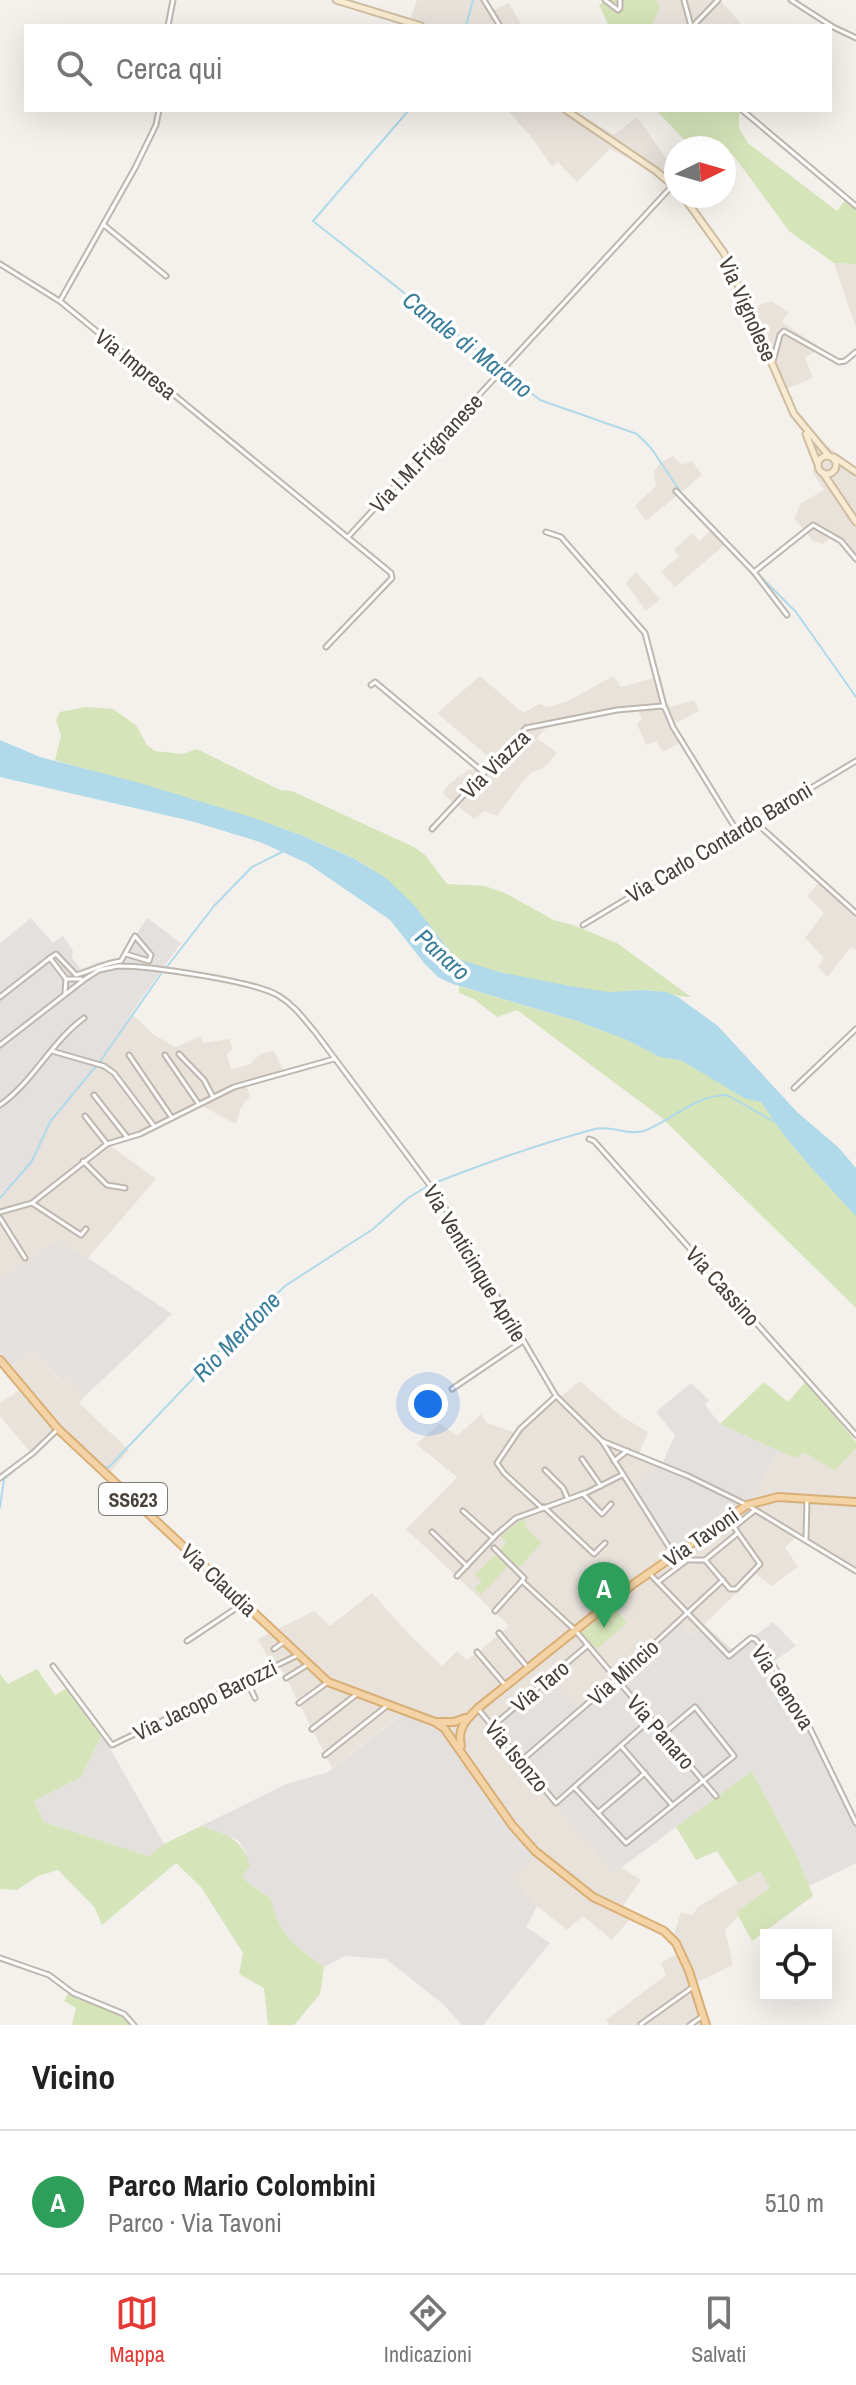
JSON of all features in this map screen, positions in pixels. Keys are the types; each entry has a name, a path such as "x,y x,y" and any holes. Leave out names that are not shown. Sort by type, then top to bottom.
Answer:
{"main road":[{"path":"336,0 414,24"},
{"path":"569,112 664,179"},
{"name":"Via Vignolese","path":"692,208 724,253 790,405 803,426"},
{"path":"803,426 836,465"},
{"path":"803,426 818,464 856,522"},
{"path":"818,464 821,458 830,456 856,472"},
{"path":"836,465 844,464"},
{"path":"832,486 831,473 836,465"},
{"path":"823,473 831,473"},
{"name":"Via Claudia","path":"0,1360 58,1429 328,1682 460,1731 464,1753"},
{"name":"Via Tavoni","path":"460,1731 475,1711 575,1630 675,1553 747,1505 778,1497 856,1502"},
{"path":"445,1726 475,1711"},
{"name":"Via Claudia","path":"445,1726 512,1825 535,1851 593,1897 670,1936 683,1956 706,2025"}],"street":[{"path":"168,24 173,0"},
{"path":"484,0 499,24"},
{"path":"605,0 618,10 620,0"},
{"path":"684,0 691,24"},
{"path":"694,24 718,0"},
{"path":"791,0 828,24"},
{"path":"832,26 856,38"},
{"path":"59,301 135,168 156,125 159,112"},
{"path":"744,112 856,206"},
{"name":"Via I.M.Frignanese","path":"348,537 664,197"},
{"path":"104,225 166,276"},
{"name":"Via Impresa","path":"0,264 59,301 348,537"},
{"path":"772,365 780,335 784,331 840,363 856,352"},
{"path":"676,491 755,571 787,615"},
{"path":"755,571 813,525 841,541 856,559"},
{"path":"546,532 561,537 645,633 664,706 673,727 737,831"},
{"path":"326,647 392,578 391,573 348,537"},
{"path":"371,685 375,682 483,773"},
{"name":"Via Viazza","path":"432,829 526,728 617,710 664,706"},
{"name":"Via Carlo Contardo Baroni","path":"583,925 856,761"},
{"path":"754,821 856,913"},
{"path":"0,997 56,954 76,975 97,965 121,961 135,936 151,955 149,961 126,954"},
{"path":"50,958 66,979 64,994"},
{"name":"Via Venticinque Aprile","path":"85,979 99,970 118,966 264,989 280,997 295,1009 440,1199 556,1396 602,1441 688,1476 747,1505 856,1571"},
{"path":"66,979 85,979"},
{"path":"0,1045 85,979"},
{"path":"0,1105 33,1076 68,1030 84,1018"},
{"path":"794,1088 856,1029"},
{"path":"52,1051 98,1064 114,1073 154,1126"},
{"path":"179,1054 204,1080 213,1097"},
{"path":"129,1055 172,1118"},
{"path":"165,1055 198,1103"},
{"path":"0,1204 2,1211 32,1203 107,1144 140,1134 198,1103 261,1079 334,1059"},
{"path":"94,1095 127,1137"},
{"path":"85,1116 107,1144"},
{"name":"Via Cassino","path":"589,1139 856,1435"},
{"path":"83,1161 107,1185 125,1188"},
{"path":"32,1203 81,1235 86,1229"},
{"path":"0,1218 25,1258"},
{"path":"452,1389 523,1341"},
{"path":"556,1396 520,1429 497,1463 504,1473 594,1554 605,1543"},
{"path":"0,1478 58,1429"},
{"path":"602,1441 675,1553 687,1560 705,1560 738,1533"},
{"path":"614,1461 627,1451"},
{"path":"582,1459 601,1486"},
{"path":"545,1470 563,1488 568,1499"},
{"path":"457,1576 516,1518 583,1494 622,1475"},
{"path":"583,1494 602,1514 611,1504"},
{"path":"806,1539 807,1498"},
{"path":"705,1560 730,1589 736,1589 760,1564 734,1527 755,1510"},
{"path":"463,1511 493,1538"},
{"path":"432,1532 467,1566"},
{"name":"Via Panaro","path":"494,1548 524,1578 522,1581 575,1630 716,1796"},
{"path":"658,1582 687,1560"},
{"name":"Via Genova","path":"649,1573 729,1656 751,1638 763,1648 802,1712 856,1823"},
{"name":"Via Mincio","path":"521,1761 723,1580"},
{"path":"495,1611 522,1581"},
{"path":"187,1641 244,1603"},
{"path":"499,1633 528,1668"},
{"path":"274,1649 286,1641"},
{"name":"Via Taro","path":"493,1726 588,1645"},
{"path":"477,1652 506,1686"},
{"name":"Via Jacopo Barozzi","path":"53,1666 112,1745 299,1654"},
{"path":"286,1678 309,1664"},
{"path":"247,1681 255,1698"},
{"path":"299,1703 328,1682"},
{"path":"312,1729 357,1694"},
{"path":"325,1755 388,1705"},
{"path":"651,1719 574,1787 626,1843 734,1756 695,1707 663,1734"},
{"name":"Via Isonzo","path":"475,1711 493,1726 556,1803 574,1787"},
{"path":"621,1746 672,1805"},
{"path":"598,1813 645,1773"},
{"path":"0,1958 49,1975 73,1993 124,2014 134,2025"},
{"path":"641,2024 694,1987"},
{"path":"690,2025 703,2016"}],"shaded area":[{"path":"417,0 487,0 494,10 509,3 521,24 409,24"},
{"path":"656,0 720,0 741,24 654,24 660,7"},
{"path":"509,112 576,112 614,135 637,117 664,155 664,182 643,165 610,149 577,182 558,162 552,167"},
{"path":"834,263 856,264 856,328"},
{"path":"771,301 789,312 782,322 821,348 805,358 813,378 786,389 752,308"},
{"path":"816,437 856,468 856,559 833,537 822,544 812,540 794,518 801,503 824,490 812,471 817,467 812,458"},
{"path":"673,456 682,465 692,461 702,475 646,521 635,506 656,486 654,471 660,463"},
{"path":"714,528 728,542 675,587 661,572 679,556 674,550 692,533 699,541"},
{"path":"636,572 660,599 646,611 626,583"},
{"path":"480,676 523,713 539,704 549,707 568,701 613,676 621,687 661,676 666,701 671,707 694,700 699,711 674,724 684,741 663,752 656,741 646,745 637,724 642,718 637,709 546,728 537,738 557,753 545,767 524,780 497,816 484,811 474,819 443,794 446,787 459,776 483,767 491,759 437,713"},
{"path":"822,879 856,910 856,950 851,947 827,977 818,966 824,958 805,938 824,913 807,896"},
{"path":"31,918 53,943 63,936 73,951 72,958 81,969 99,962 120,960 147,918 181,943 131,1013 98,1069 86,1076 54,1118 35,1160 22,1177 0,1191 0,943"},
{"path":"131,1013 154,1035 176,1047 201,1036 203,1043 229,1039 233,1049 227,1054 231,1069 249,1065 260,1054 274,1051 284,1072 246,1084 250,1096 240,1109 236,1124 202,1106 111,1146 156,1179 88,1258 58,1242 0,1279 0,1191 22,1177 54,1118 86,1076 98,1069"},
{"path":"58,1241 172,1314 85,1396 68,1376 60,1379 34,1349 10,1367 0,1357 0,1279"},
{"path":"34,1349 59,1379 68,1376 85,1396 79,1403 129,1450 108,1475 59,1431 31,1453 0,1416 0,1403 25,1387 10,1367"},
{"path":"580,1381 621,1416 648,1432 639,1454 663,1462 746,1507 779,1450 795,1457 803,1452 835,1470 856,1448 856,1573 797,1537 785,1547 798,1567 771,1586 756,1574 691,1637 679,1624 614,1872 621,1867 641,1880 622,1907 635,1913 612,1940 583,1916 567,1930 537,1906 511,1878 500,1809 471,1760 460,1732 403,1713 332,1768 280,1666 273,1668 258,1639 314,1611 330,1626 372,1593 442,1666 457,1651 467,1660 478,1652 509,1626 406,1529 457,1477 416,1444 440,1423 457,1436 481,1414 487,1423 516,1433"},
{"path":"691,1383 709,1400 705,1405 720,1424 779,1450 746,1507 673,1557 632,1489 663,1462 675,1435 656,1412"},
{"path":"773,1622 796,1646 774,1661 809,1720 856,1816 856,1863 809,1886 797,1856 752,1771 614,1873 492,1731 551,1680 582,1710 680,1623 691,1636 705,1625 735,1652"},
{"path":"404,1713 460,1732 471,1760 500,1809 539,1853 512,1878 537,1906 526,1927 550,1943 483,2025 462,2025 443,2004 386,1959 345,1956 324,1967 289,1941 274,1917 271,1899 246,1881 242,1875 246,1852 238,1840 201,1826 286,1784 326,1773"},
{"path":"102,1734 164,1844 148,1856 44,1822 34,1801 81,1777"},
{"path":"478,1782 513,1835 533,1856 516,1872 457,1816"},
{"path":"760,1870 770,1888 736,1912 738,1917 725,1930 733,1965 696,1983 707,2025 610,2025 606,2020 666,1975 661,1963 680,1952 673,1937 681,1912 692,1915 699,1906"}],"green space":[{"path":"607,0 656,0 660,7 654,24 608,24 599,5"},
{"path":"658,112 739,112 739,128 748,143 837,211 847,197 856,205 856,264 834,263 789,231 736,159 736,136 681,136"},
{"path":"85,707 113,709 136,725 147,745 155,751 183,754 197,749 280,790 292,791 414,847 425,855 447,884 485,886 505,893 554,920 617,943 691,997 649,990 594,990 527,978 463,961 449,953 402,894 372,869 349,856 241,814 55,760 61,736 56,720 60,712"},
{"path":"459,986 577,1021 627,1040 660,1057 696,1063 746,1095 760,1098 792,1145 856,1216 856,1308 662,1118 517,1010 497,1017 474,999 459,993"},
{"path":"806,1381 856,1442 856,1448 835,1471 804,1452 795,1458 720,1424 764,1382 788,1402"},
{"path":"522,1519 527,1524 525,1527 542,1543 517,1569 499,1551 506,1543 501,1536"},
{"path":"497,1553 509,1565 481,1595 475,1589 482,1581 475,1575"},
{"path":"613,1606 627,1623 597,1649 581,1633"},
{"path":"37,1669 55,1695 69,1687 102,1734 81,1777 34,1801 44,1822 148,1856 164,1844 201,1826 238,1843 250,1866 242,1875 246,1881 271,1899 283,1931 324,1967 320,1994 294,2025 268,2025 264,1988 239,1974 243,1953 201,1887 176,1863 102,1925 95,1908 58,1870 38,1876 17,1890 0,1889 0,1674 8,1684"},
{"path":"752,1771 797,1856 813,1896 768,1929 760,1929 760,1935 752,1941 736,1912 770,1888 760,1871 738,1883 717,1851 696,1860 676,1827"},
{"path":"69,1992 103,2005 135,2025 72,2025 76,2008 64,2001"}],"water":[{"path":"0,740 40,757 251,817 353,858 386,878 415,906 455,958 499,972 570,986 609,992 666,992 678,997 718,1026 797,1112 838,1147 856,1168 856,1216 792,1145 759,1098 746,1095 696,1063 660,1057 627,1040 577,1021 438,977 390,920 307,863 260,842 191,821 0,777"}],"waterway":[{"name":"Canale di Marano","path":"467,24 473,0"},
{"name":"Canale di Marano","path":"407,112 313,221 540,400 637,434 651,448 682,494 743,558"},
{"name":"Canale di Marano","path":"756,572 796,612 856,697"},
{"path":"166,968 214,906 252,867 282,852"},
{"path":"0,1198 32,1161 50,1122 101,1060 161,974"},
{"name":"Panaro","path":"684,1058 746,1095 768,1100"},
{"name":"Rio Merdone","path":"432,1184 512,1154 595,1129 644,1131 715,1096 727,1095 773,1121"},
{"name":"Rio Merdone","path":"62,1428 103,1467 109,1467 285,1286 373,1229 408,1198 426,1187"},
{"name":"Rio Merdone","path":"41,1447 57,1433"},
{"name":"Rio Merdone","path":"0,1507 4,1479 27,1459"}],"place":[{"name":"Parco Mario Colombini","path":"604,1628"}]}
